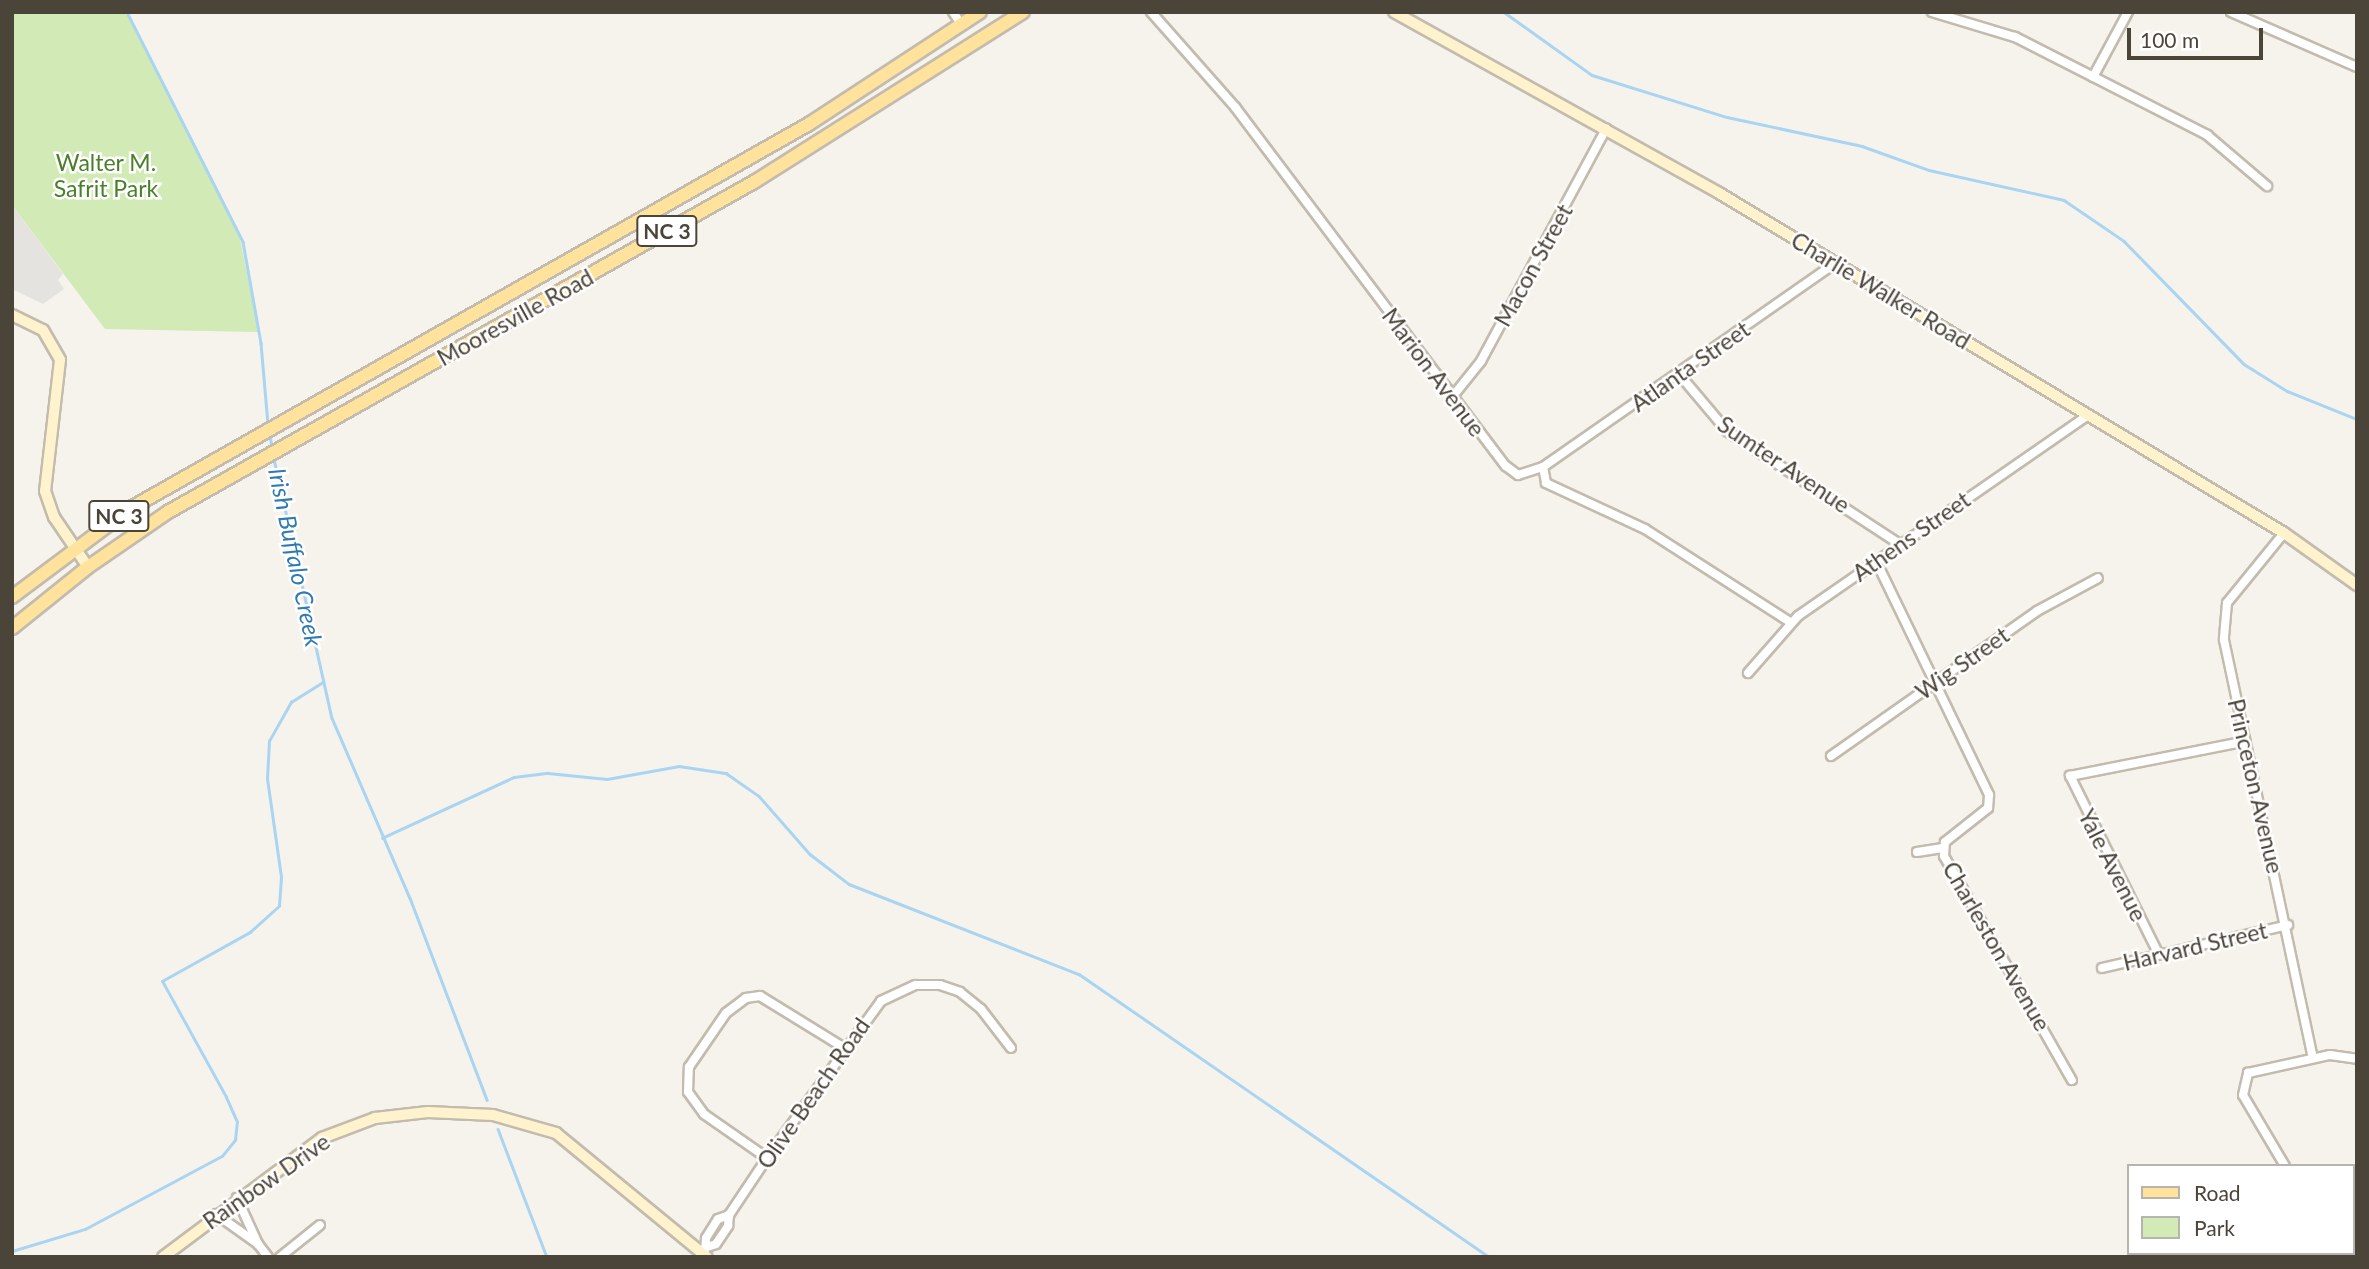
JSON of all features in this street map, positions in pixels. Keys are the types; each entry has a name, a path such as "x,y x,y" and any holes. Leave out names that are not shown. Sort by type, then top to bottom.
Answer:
{"main road":[{"name":"Mooresville Road","path":"12,597 74,548 131,508 809,124 980,12"},
{"name":"Mooresville Road","path":"12,628 88,567 237,472 788,162 1023,12"},
{"path":"682,198 692,217"}],"street":[{"path":"953,12 961,24"},
{"name":"Marion Avenue","path":"1151,12 1235,107 1511,471 1518,475 1543,467"},
{"name":"Charlie Walker Road","path":"1394,12 1606,129 1835,263 2284,533 2357,585"},
{"path":"1932,12 1991,27 2207,135 2267,186"},
{"path":"2093,76 2128,12"},
{"path":"2231,12 2357,67"},
{"name":"Macon Street","path":"1453,396 1481,361 1606,129"},
{"name":"Atlanta Street","path":"1543,467 1835,263"},
{"path":"12,315 43,330 60,360 46,491 54,517 88,567"},
{"name":"Sumter Avenue","path":"1679,374 1727,431 1900,544"},
{"name":"Athens Street","path":"1748,673 1790,622 2088,415"},
{"path":"1543,467 1546,483 1645,529 1790,622"},
{"name":"Princeton Avenue","path":"2284,533 2225,610 2224,640 2288,925 2313,1057"},
{"name":"Charleston Avenue","path":"1876,561 1936,681 1990,801 1956,829 1943,848 2072,1080"},
{"name":"Wig Street","path":"1831,756 2037,611 2098,578"},
{"name":"Yale Avenue","path":"2158,953 2070,776 2246,741"},
{"path":"1917,852 1943,848"},
{"name":"Harvard Street","path":"2102,968 2288,925"},
{"name":"Olive Beach Road","path":"705,1252 706,1238 718,1219 729,1216 843,1047 866,1016 889,996 916,985 940,985 960,992 981,1009 1011,1048"},
{"path":"767,1158 704,1114 688,1092 689,1067 726,1013 746,998 761,996 843,1047"},
{"path":"2284,1164 2243,1095 2243,1079 2255,1069 2313,1057 2346,1055 2357,1059"},
{"name":"Rainbow Drive","path":"163,1257 237,1198 343,1128 375,1118 428,1112 493,1115 556,1133 705,1252"},
{"path":"237,1198 258,1244 268,1257"},
{"path":"216,1214 258,1244"},
{"path":"280,1257 320,1225"}],"green space":[{"name":"Walter M. Safrit Park","path":"12,12 127,12 238,229 259,332 105,329 12,205"}],"shaded area":[{"path":"12,205 63,274 58,280 64,289 43,304 12,289"}],"waterway":[{"name":"Irish Buffalo Creek","path":"127,12 243,242 261,343 268,425"},
{"path":"1504,12 1592,75 1727,117 1862,146 1929,170 2064,200 2124,241 2244,364 2287,391 2357,419"},
{"name":"Irish Buffalo Creek","path":"270,434 272,449"},
{"name":"Irish Buffalo Creek","path":"274,459 332,718 410,898 487,1100"},
{"path":"12,1251 85,1229 222,1156 235,1140 237,1122 226,1097 162,981 250,932 279,906 281,877 267,779 269,741 291,702 323,682"},
{"path":"382,838 514,777 548,773 607,779 679,766 726,773 759,796 810,854 849,884 1079,974 1489,1257"},
{"name":"Irish Buffalo Creek","path":"498,1129 547,1257"}]}
